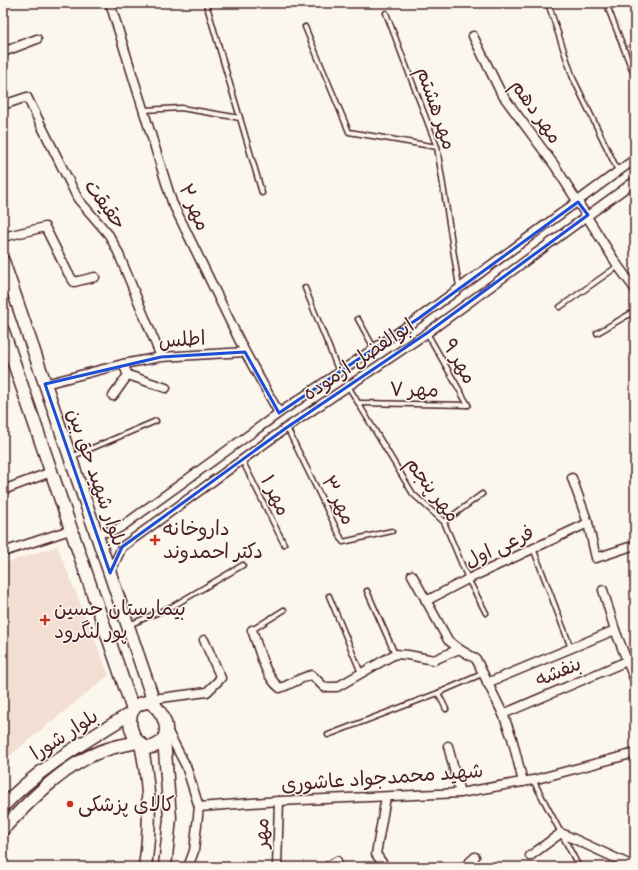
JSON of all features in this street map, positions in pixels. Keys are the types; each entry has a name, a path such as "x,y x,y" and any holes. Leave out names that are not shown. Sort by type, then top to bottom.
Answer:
{"main road":[{"name":"بلوار شهید حق بین","path":"3,261 154,702"},
{"name":"بلوار شهید حق بین","path":"3,331 132,711"},
{"path":"145,867 150,817 147,774 139,743 131,729 132,711 142,703 154,702 165,720 170,818 165,867"},
{"name":"بلوار شورا","path":"3,806 38,773 62,755 132,711"},
{"path":"139,743 147,747 154,747 160,744 165,732"},
{"name":"بلوار شورا","path":"3,829 48,785 70,768 110,748 139,743"}],"street":[{"name":"مهر ۲","path":"110,3 172,202 245,352 279,413"},
{"name":"مهر دهم","path":"473,36 501,93 555,166 588,215 618,266 634,287"},
{"path":"3,52 37,39"},
{"name":"حقیقت","path":"3,105 27,97 78,199 109,235 118,252 161,357"},
{"name":"ابوالفضل ازموده","path":"97,532 114,531 124,525 279,413 459,288 635,159"},
{"name":"ابوالفضل ازموده","path":"110,573 122,547 286,428 427,333 635,181"},
{"path":"3,238 46,227 68,273 74,282 95,277"},
{"name":"اطلس","path":"45,384 123,364 161,357 245,352"},
{"path":"123,364 128,375 166,388"},
{"path":"113,396 128,375"},
{"path":"3,490 51,472"},
{"path":"572,478 588,523 596,558 635,545"},
{"name":"فرعی اول","path":"426,601 468,579 588,523"},
{"path":"3,552 70,530"},
{"path":"412,575 448,640 459,649 476,659 482,674 503,714 512,738 523,782"},
{"path":"604,590 615,630 635,681"},
{"path":"252,630 274,684 280,688 291,684 302,677 312,675 324,687 337,687 394,654 408,654 434,660 459,649"},
{"path":"487,683 615,630"},
{"path":"154,702 207,692 221,678 204,640"},
{"name":"بنفشه","path":"503,714 627,661"},
{"path":"165,732 186,766 199,807 194,851 188,867"},
{"path":"448,746 460,793"},
{"name":"شهید محمدجواد عاشوری","path":"199,807 279,801 460,793 533,780 635,753"},
{"path":"385,867 376,854 386,796"},
{"name":"مهر","path":"277,867 279,801"},
{"path":"530,856 561,834 634,867"},
{"path":"464,867 475,857"},
{"path":"327,867 337,861"}],"lane":[{"path":"206,3 262,193"},
{"path":"548,3 573,78 618,171"},
{"path":"606,3 635,77"},
{"name":"مهر هشتم","path":"386,13 438,146 459,288"},
{"path":"305,27 349,132 438,146"},
{"path":"143,110 181,108 240,118"},
{"path":"560,307 618,266"},
{"path":"305,288 339,372"},
{"path":"597,333 635,311"},
{"path":"358,319 374,348"},
{"name":"مهر ۹","path":"427,333 468,405"},
{"name":"مهر پنجم","path":"348,386 413,494 444,522 468,579 486,613"},
{"name":"مهر ۷","path":"358,403 468,405"},
{"path":"70,458 156,421"},
{"name":"مهر ۳","path":"286,428 343,542 392,531"},
{"name":"مهر ۱","path":"242,460 284,544"},
{"path":"444,522 482,494"},
{"path":"533,548 571,649"},
{"path":"127,626 173,606 243,565"},
{"path":"367,591 394,654"},
{"path":"329,596 361,674"},
{"path":"252,630 284,610"},
{"path":"328,735 438,693 482,674"},
{"path":"438,693 446,709"},
{"path":"533,780 579,867"}],"highlighted area":[{"path":"578,202 588,215 427,333 286,428 122,547 110,573 45,384 161,357 245,352 279,413 419,318"}],"shaded area":[{"name":"بیمارستان حسین پور لنگرود","path":"57,546 109,675 3,761 3,564"}],"place":[{"name":"داروخانه دکتر احمدوند","path":"155,540"},
{"name":"بیمارستان حسین پور لنگرود","path":"45,620"},
{"name":"کالای پزشکی","path":"70,804"}]}
